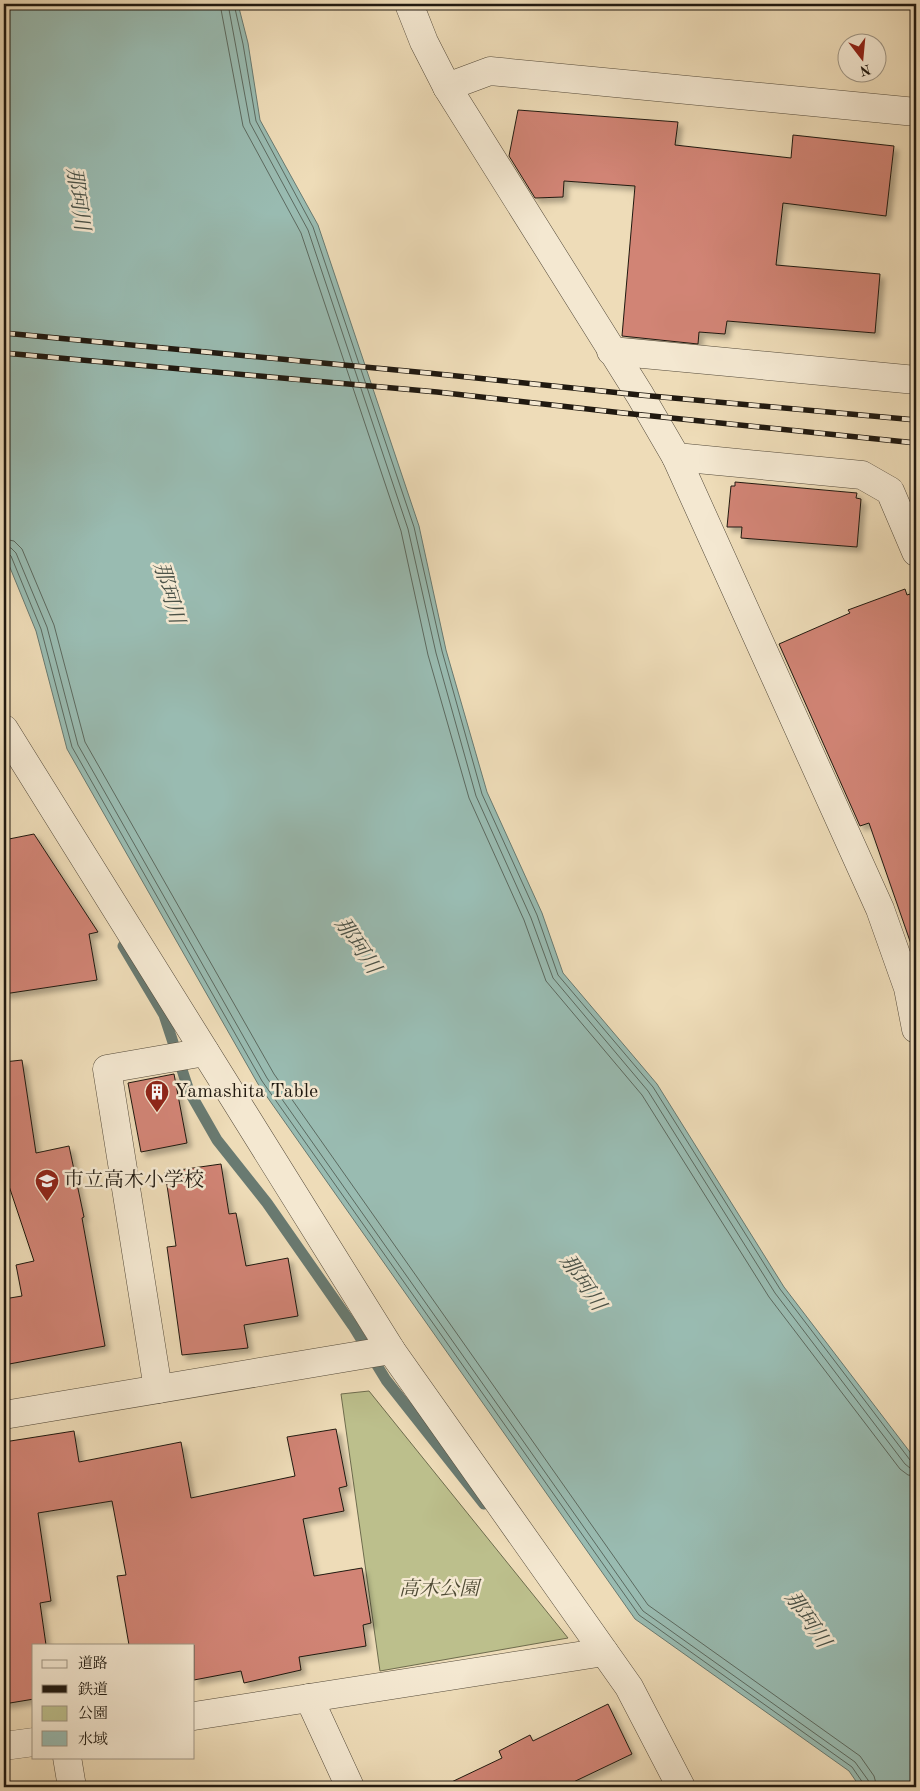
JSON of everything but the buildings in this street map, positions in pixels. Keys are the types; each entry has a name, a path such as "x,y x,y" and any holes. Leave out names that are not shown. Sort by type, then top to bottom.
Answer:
{"street":[{"path":"409,4 424,42 447,87 676,457 880,909 908,988 916,1029"},
{"path":"447,87 490,71 916,112"},
{"path":"611,351 916,380"},
{"path":"676,457 862,475 890,491 916,552"},
{"path":"4,729 391,1350 628,1687 681,1787"},
{"path":"158,1389 107,1068 205,1052"},
{"path":"4,1415 391,1350"},
{"path":"195,1716 604,1652"},
{"path":"309,1698 350,1787"},
{"path":"4,1746 32,1742"},
{"path":"68,1758 72,1787"}],"green space":[{"name":"高木公園","path":"369,1391 568,1638 380,1671 341,1394"}],"water":[{"name":"那珂川","path":"4,4 238,4 248,43 260,120 318,225 419,526 446,650 487,792 542,913 563,973 657,1084 784,1287 916,1460 916,1787 860,1787 849,1771 635,1619 258,1084 67,749 36,631 4,553"}],"waterway":[{"path":"123,946 164,1015 189,1091 217,1140 267,1203 353,1326 386,1380 484,1504"}],"railway":[{"path":"4,333 916,420"},
{"path":"4,353 437,392 916,443"}],"place":[{"name":"Yamashita Table","path":"157,1113"},
{"name":"市立高木小学校","path":"47,1202"}]}
